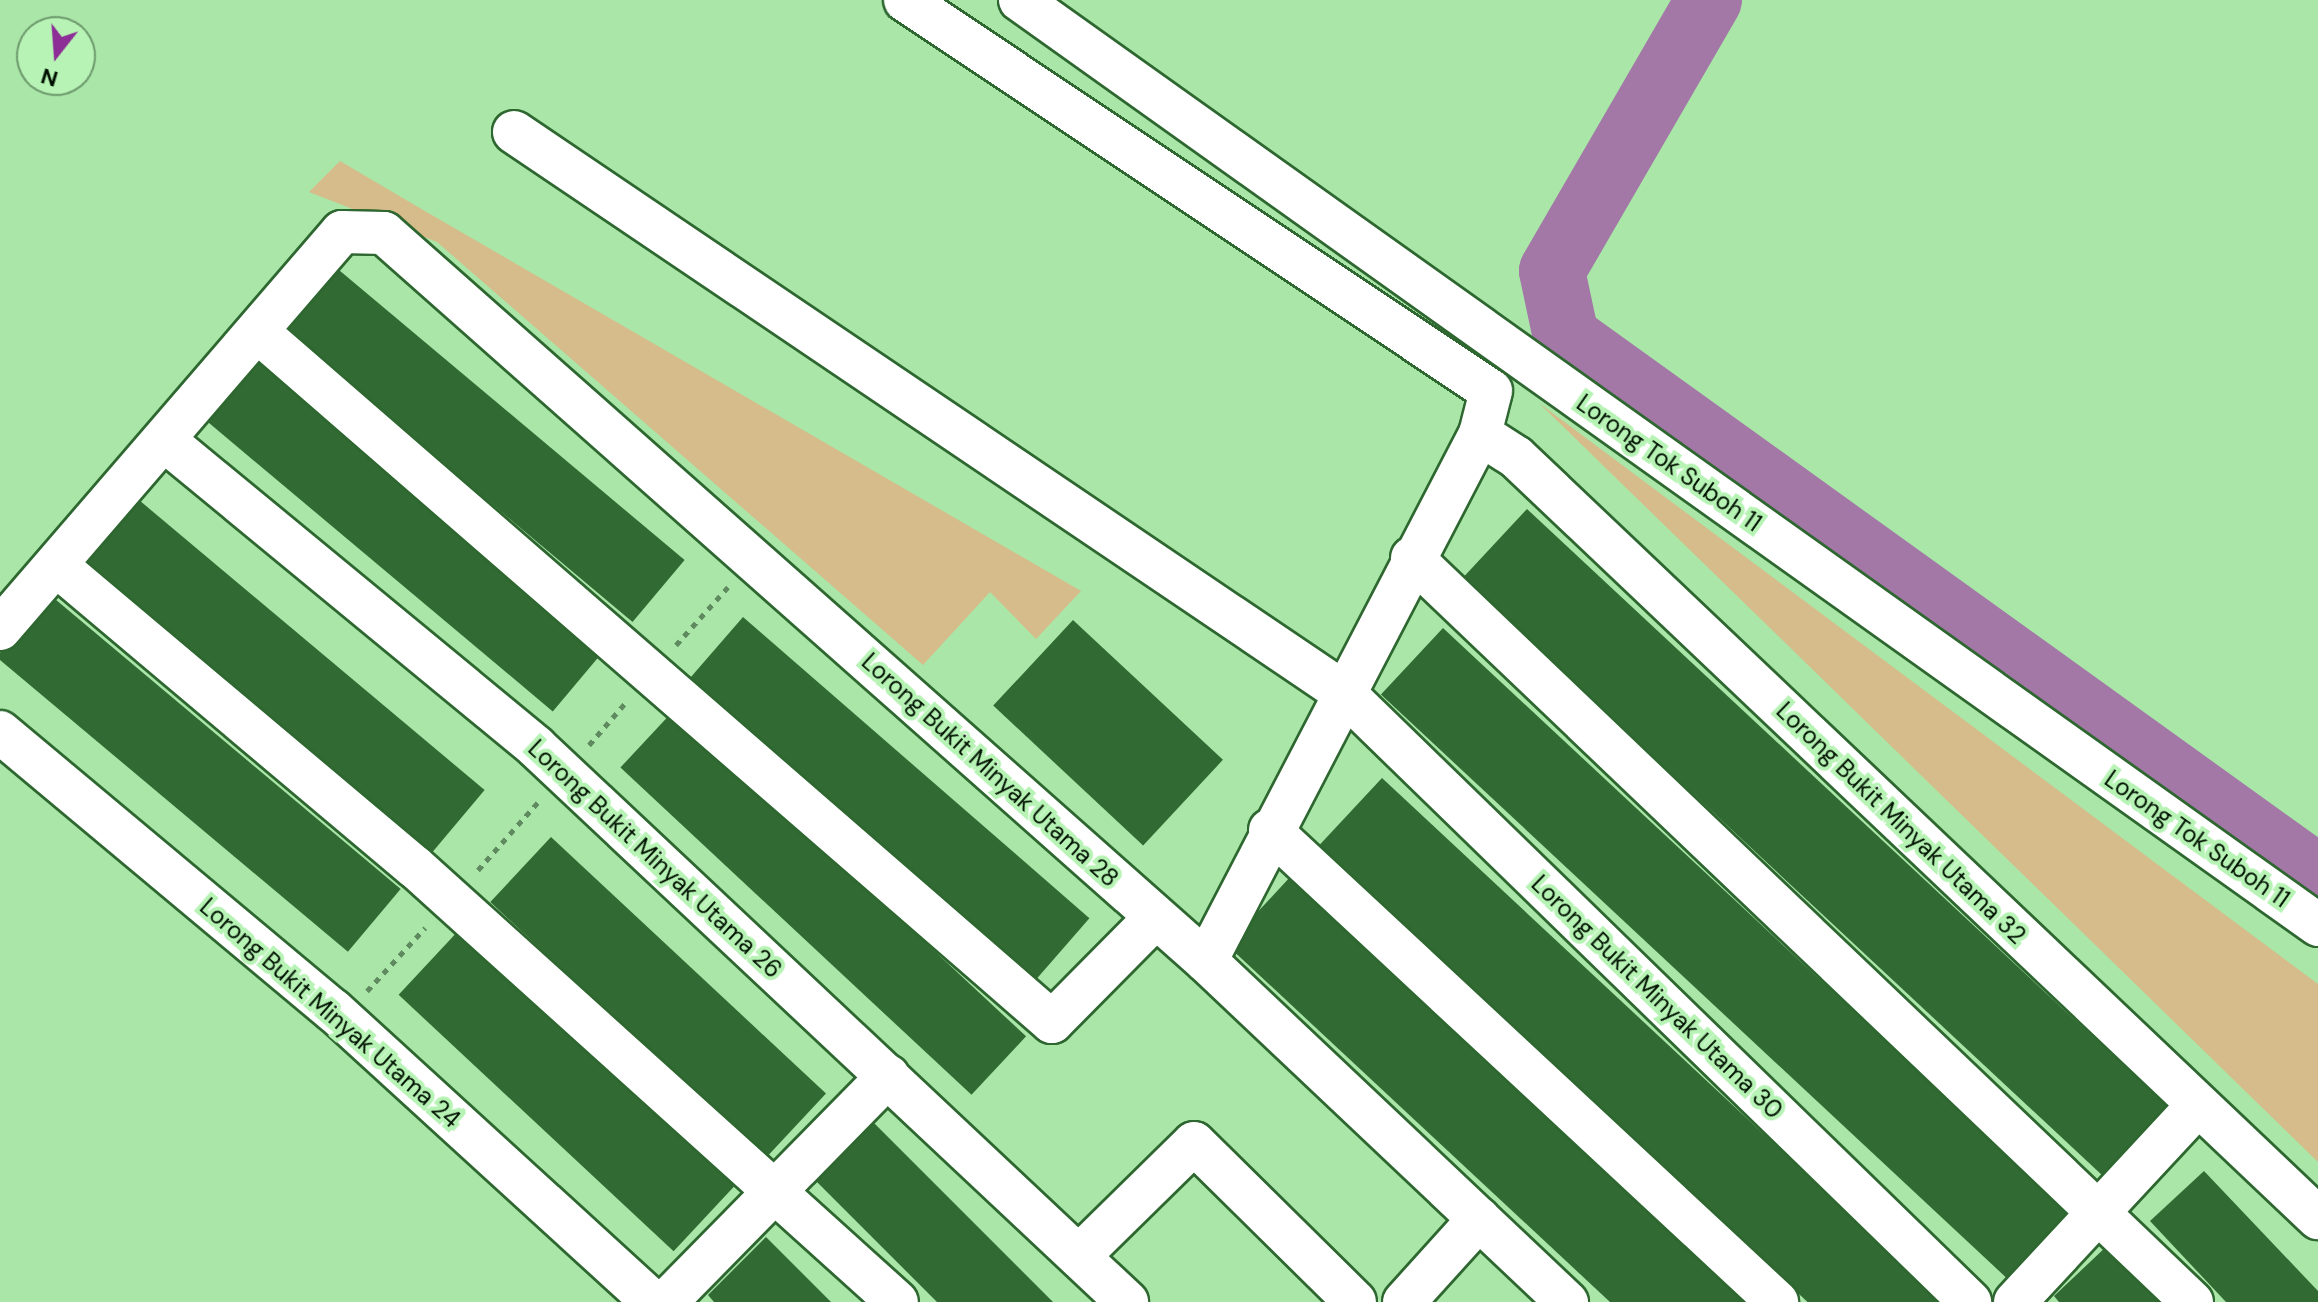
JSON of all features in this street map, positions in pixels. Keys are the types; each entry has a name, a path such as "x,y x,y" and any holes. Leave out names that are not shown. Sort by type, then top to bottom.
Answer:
{"street":[{"path":"905,0 1491,391 1480,434 1270,830 1206,961"},
{"name":"Lorong Tok Suboh 11","path":"1020,0 2318,925"},
{"name":"Lorong Bukit Minyak Utama 30","path":"514,132 1343,692 1970,1302"},
{"name":"Lorong Bukit Minyak Utama 28","path":"0,629 342,232 368,227 406,246 1206,961 1567,1302"},
{"path":"258,332 1052,1022 1155,918"},
{"name":"Lorong Bukit Minyak Utama 32","path":"1480,434 1516,457 2318,1218"},
{"name":"Lorong Bukit Minyak Utama 26","path":"164,440 536,747 1127,1302"},
{"path":"1412,558 2192,1302"},
{"path":"56,565 415,867 897,1302"},
{"name":"Lorong Bukit Minyak Utama 24","path":"0,732 333,1010 653,1302"},
{"path":"1270,830 1777,1302"},
{"path":"666,1302 888,1076"},
{"path":"2015,1302 2197,1106"},
{"path":"1079,1256 1194,1143 1355,1302"},
{"path":"1404,1302 1479,1219"}],"shaded area":[{"path":"340,161 1081,591 1036,639 990,592 923,665 437,242 309,192"},
{"path":"1539,403 2318,984 2318,1162"}],"building":[{"path":"333,265 685,560 633,622 281,327"},
{"path":"254,355 605,649 553,711 202,417"},
{"path":"133,495 485,790 432,853 80,558"},
{"path":"1527,509 2172,1111 2107,1180 1462,578"},
{"path":"49,594 401,889 348,952 0,660 0,652"},
{"path":"743,617 1089,918 1036,979 690,678"},
{"path":"1073,620 1223,760 1143,845 993,706"},
{"path":"1443,628 2071,1213 2008,1280 1381,695"},
{"path":"675,709 1026,1036 971,1095 620,768"},
{"path":"1382,778 1944,1302 1808,1302 1319,846"},
{"path":"551,837 826,1093 765,1159 490,902"},
{"path":"1291,876 1748,1302 1610,1302 1227,945"},
{"path":"460,929 735,1185 674,1251 399,995"},
{"path":"871,1120 1053,1302 937,1302 813,1178"},
{"path":"2204,1171 2318,1291 2318,1302 2226,1302 2150,1221"},
{"path":"766,1237 831,1302 714,1302 708,1295"},
{"path":"2108,1245 2161,1302 2059,1302 2054,1296"}],"waterway":[{"path":"1709,0 1552,271 1566,337 2318,878"}]}
